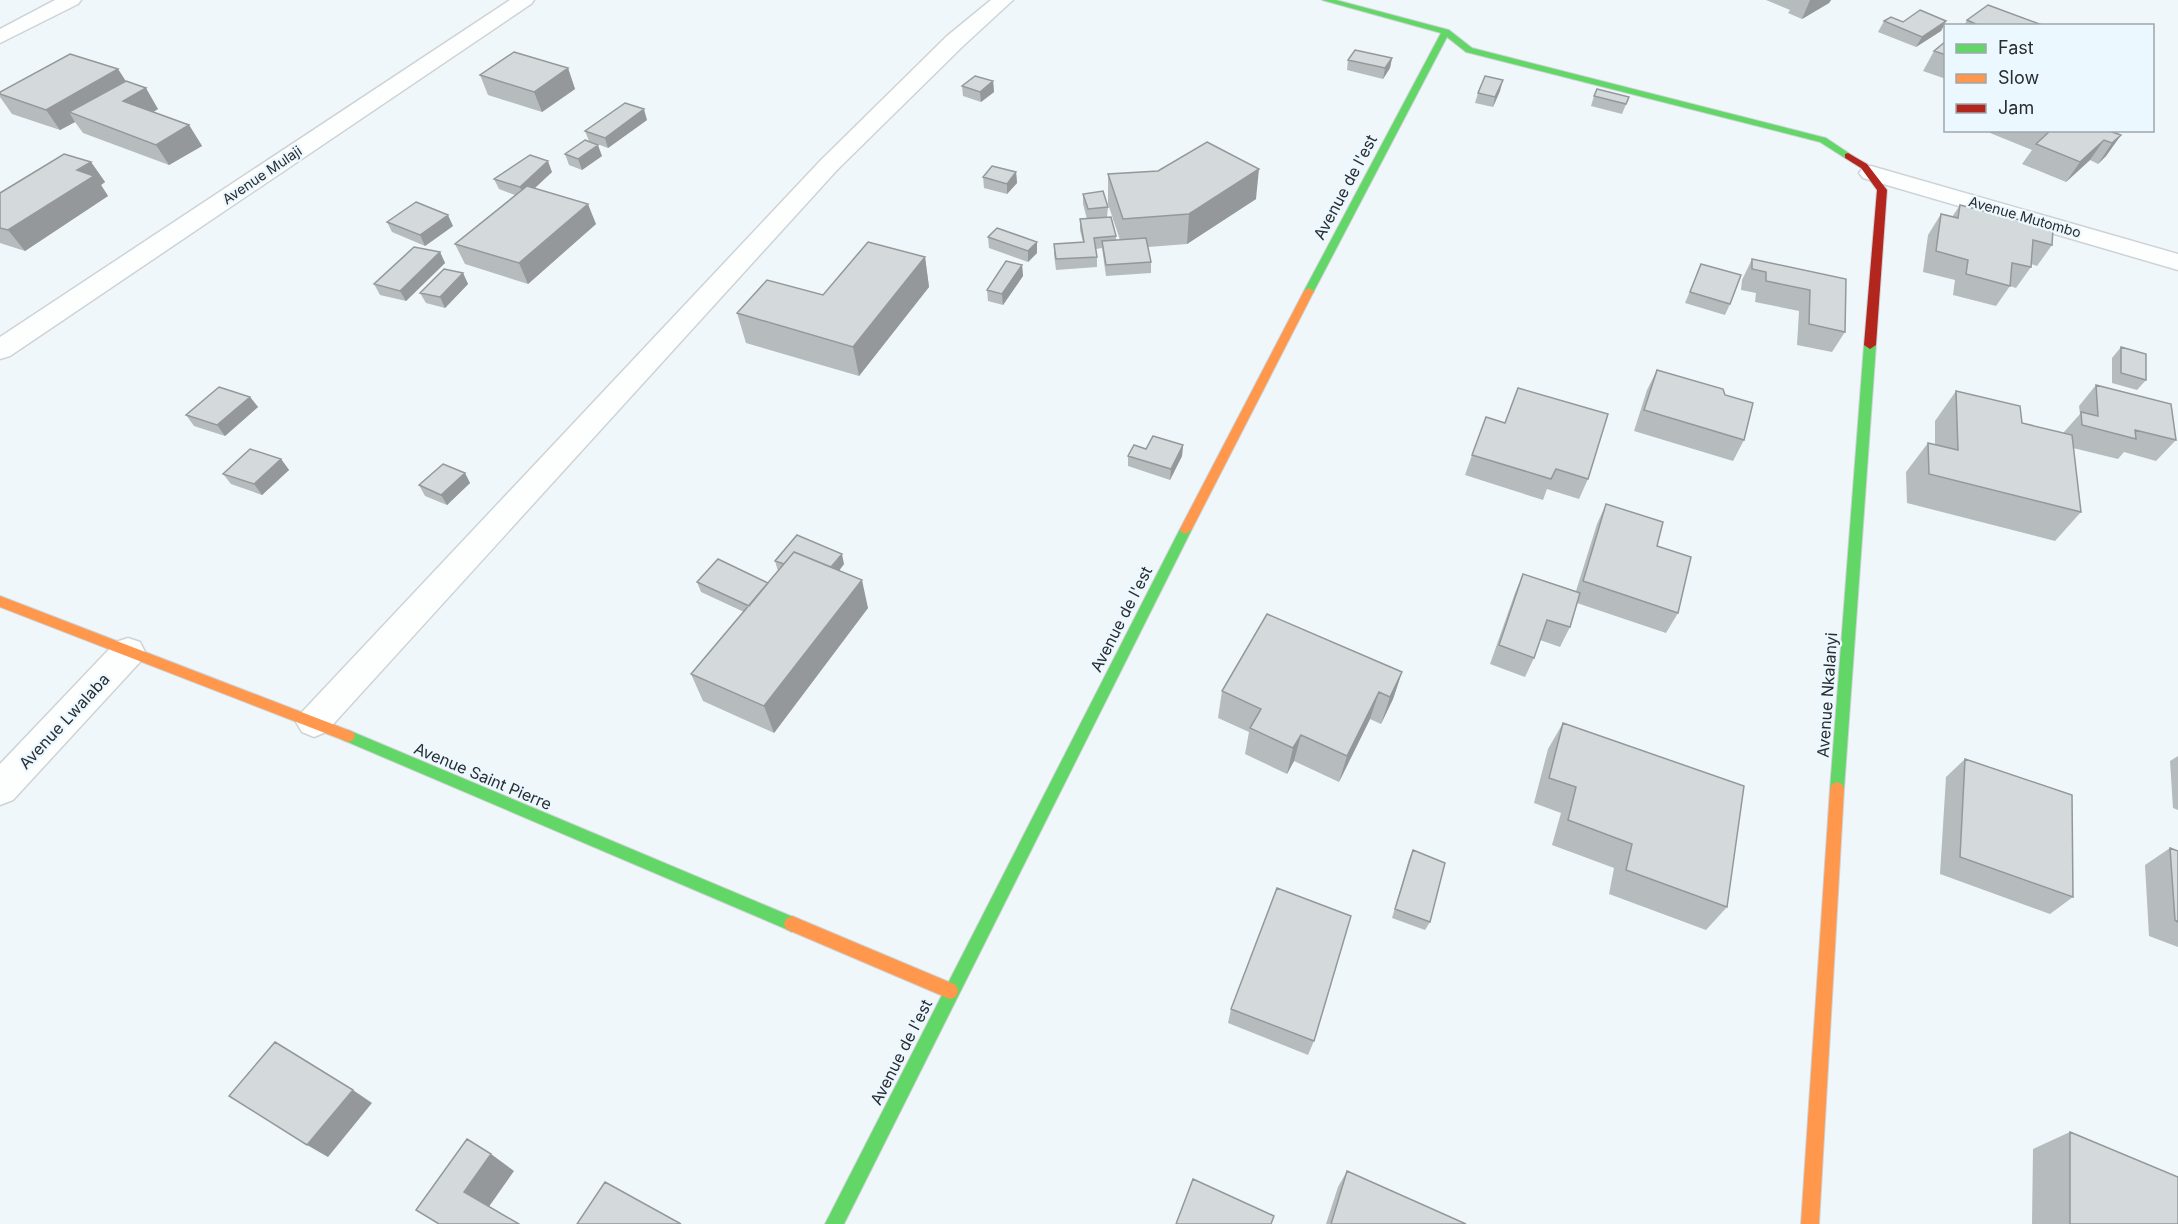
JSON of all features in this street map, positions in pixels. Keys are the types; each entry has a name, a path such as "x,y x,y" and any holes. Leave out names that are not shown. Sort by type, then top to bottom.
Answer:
{"street":[{"path":"0,37 71,0"},
{"name":"Avenue Mulaji","path":"0,350 524,0"},
{"path":"314,722 829,165 939,56 1003,0"},
{"path":"1326,0 1446,32 1469,50 1823,140 1849,155 1871,173"},
{"name":"Avenue de l'est","path":"834,1224 950,991 1296,313 1446,32"},
{"name":"Avenue Mutombo","path":"1871,173 2178,262"},
{"name":"Avenue Nkalanyi","path":"1810,1224 1846,643 1883,196 1882,190 1871,173"},
{"name":"Avenue Saint Pierre","path":"0,601 314,722 950,991"},
{"name":"Avenue Lwalaba","path":"0,789 128,652"}],"building":[{"path":"1988,5 2040,24 1976,24 1967,20"},
{"path":"1920,10 1946,21 1922,37 1884,21 1891,17 1903,22"},
{"path":"1944,43 1944,54 1934,51"},
{"path":"1355,50 1392,58 1385,68 1348,60"},
{"path":"514,52 568,68 534,92 480,75"},
{"path":"70,54 118,69 46,110 0,94 0,92"},
{"path":"975,76 993,81 980,92 962,86"},
{"path":"1485,76 1503,80 1495,97 1478,93"},
{"path":"126,81 146,88 123,101 189,125 156,145 69,112"},
{"path":"1597,89 1629,97 1626,104 1594,96"},
{"path":"625,103 644,109 605,138 585,131"},
{"path":"2049,132 2112,132 2121,135 2112,143 2104,140 2080,162 2036,144"},
{"path":"585,140 598,145 578,159 565,154"},
{"path":"1207,142 1259,169 1189,214 1123,219 1108,174 1158,171"},
{"path":"64,154 91,162 77,170 94,176 8,230 0,228 0,193"},
{"path":"530,155 548,161 520,187 494,179"},
{"path":"992,166 1016,172 1007,184 983,177"},
{"path":"527,186 588,204 519,263 455,244"},
{"path":"1103,191 1108,207 1088,209 1083,194"},
{"path":"416,202 448,215 420,235 387,222"},
{"path":"1960,205 2053,228 2052,245 2033,240 2031,267 2012,263 2010,286 1966,274 1968,260 1936,251 1941,214 1958,218"},
{"path":"1111,217 1116,236 1094,238 1097,257 1056,259 1054,244 1084,242 1080,219"},
{"path":"997,228 1037,242 1028,251 988,237"},
{"path":"1146,238 1151,262 1106,265 1102,241"},
{"path":"868,242 925,257 853,347 737,313 767,280 823,295"},
{"path":"414,247 440,252 400,291 374,284"},
{"path":"1752,259 1846,279 1845,332 1809,324 1810,290 1766,281 1766,272 1752,269"},
{"path":"1006,261 1022,265 1002,294 987,290"},
{"path":"1701,264 1741,275 1730,304 1690,292"},
{"path":"444,269 463,273 440,297 420,293"},
{"path":"2121,347 2146,354 2146,380 2121,373"},
{"path":"1657,370 1723,389 1725,395 1753,403 1744,440 1644,410"},
{"path":"2096,385 2171,404 2176,440 2135,430 2136,439 2082,425 2081,412 2098,416"},
{"path":"219,387 250,397 217,425 186,415"},
{"path":"1518,388 1608,414 1588,479 1556,469 1551,479 1472,455 1486,417 1505,423"},
{"path":"1956,391 2020,406 2022,423 2072,435 2081,512 1929,474 1928,443 1958,450"},
{"path":"1153,436 1183,445 1171,469 1128,456 1134,445 1146,449"},
{"path":"250,449 281,459 254,484 223,474"},
{"path":"443,464 465,473 441,495 419,485"},
{"path":"1606,504 1663,522 1657,546 1691,557 1678,613 1583,581"},
{"path":"797,535 842,554 831,567 794,552 784,564 775,561"},
{"path":"794,552 862,580 764,706 691,674"},
{"path":"718,559 768,583 749,606 697,582"},
{"path":"1523,574 1580,593 1570,627 1547,620 1534,658 1499,645"},
{"path":"1267,614 1402,672 1390,697 1379,692 1347,756 1301,735 1293,748 1250,728 1261,709 1222,691"},
{"path":"1563,723 1744,786 1727,907 1626,870 1632,844 1568,820 1576,787 1549,778"},
{"path":"1965,759 2072,795 2073,897 1960,857"},
{"path":"2170,848 2178,851 2178,922 2175,920"},
{"path":"1413,850 1445,863 1430,922 1395,909"},
{"path":"1277,888 1351,916 1314,1041 1231,1009"},
{"path":"275,1042 353,1090 307,1145 229,1096"},
{"path":"2070,1132 2178,1177 2178,1224 2070,1224"},
{"path":"467,1139 491,1154 464,1192 519,1224 439,1224 416,1210"},
{"path":"1347,1171 1466,1224 1331,1224"},
{"path":"1193,1179 1274,1216 1271,1224 1176,1224"},
{"path":"605,1182 681,1224 577,1224"}],"traffic: fast":[{"path":"1326,0 1446,32 1469,50 1823,140 1848,156"},
{"path":"1309,291 1446,32"},
{"path":"1837,789 1870,345"},
{"path":"834,1224 1186,529"},
{"path":"348,736 792,924"}],"traffic: slow":[{"path":"1186,529 1309,291"},
{"path":"0,601 348,736"},
{"path":"1810,1224 1837,789"},
{"path":"792,924 950,991"}],"traffic: jam":[{"path":"1848,156 1864,166 1882,190 1870,345"}]}
